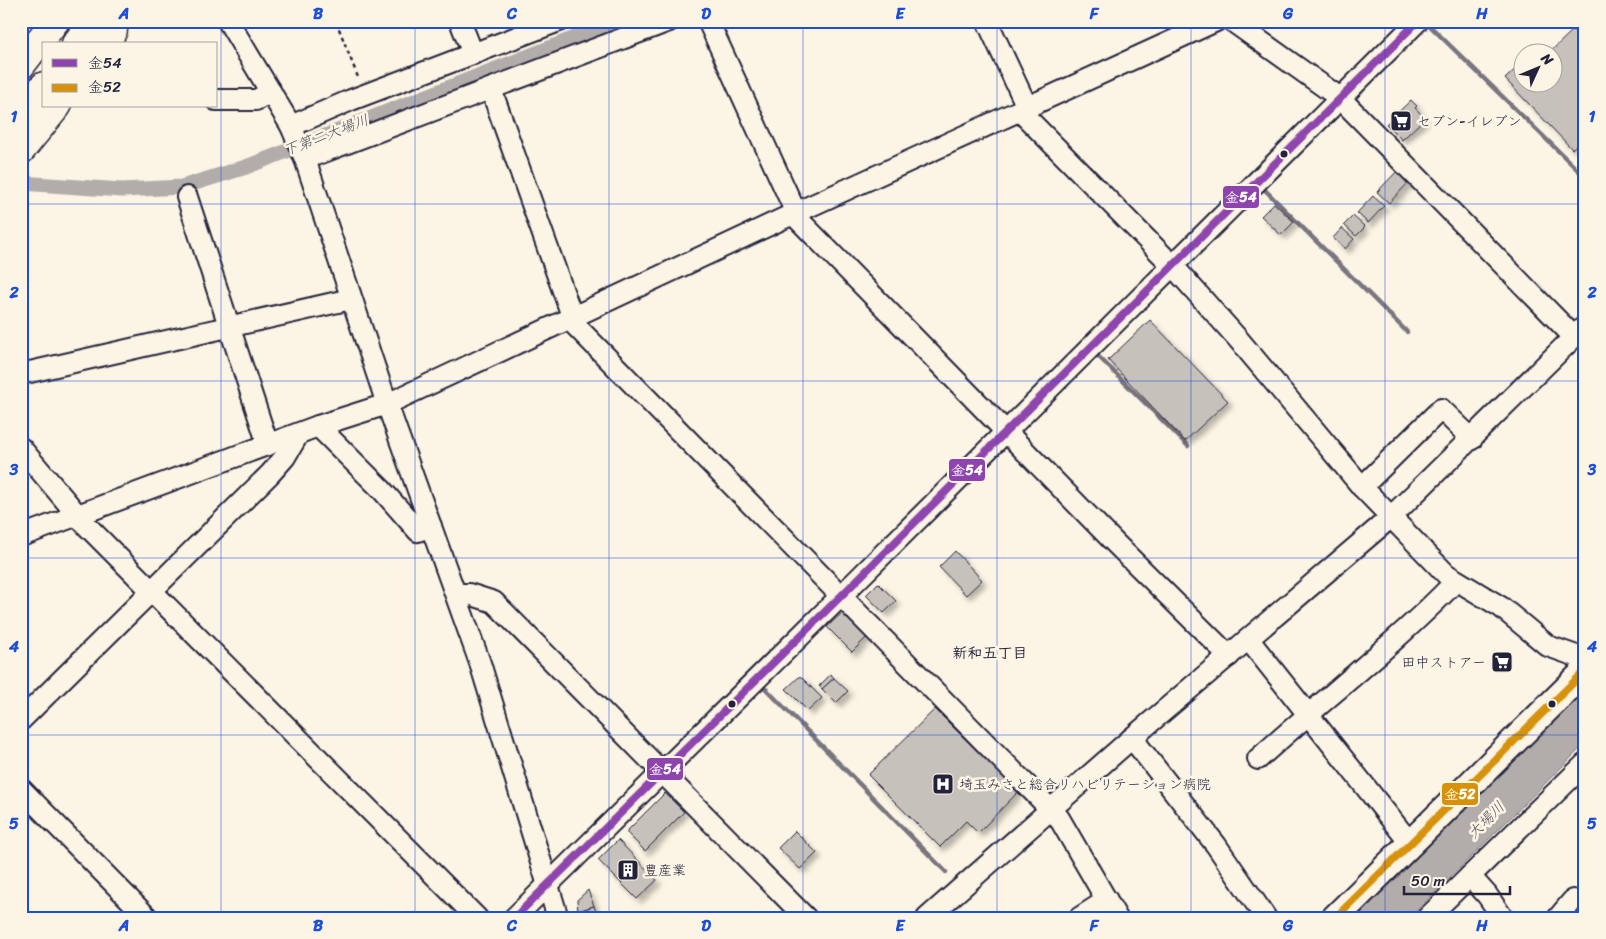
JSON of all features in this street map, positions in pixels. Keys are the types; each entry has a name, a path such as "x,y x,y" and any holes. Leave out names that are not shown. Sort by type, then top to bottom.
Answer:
{"highway":[{"path":"21,50 42,21"},
{"path":"21,65 56,21"},
{"path":"66,42 82,21"},
{"path":"78,42 94,21"},
{"path":"106,42 113,30 113,21"},
{"path":"21,99 42,73"},
{"path":"21,117 42,89"},
{"path":"21,150 55,108"}],"main road":[{"path":"1335,918 1585,671"}],"street":[{"path":"228,21 290,126 305,159 387,404 480,663 558,918"},
{"path":"460,21 473,54"},
{"path":"290,126 559,21"},
{"path":"305,159 669,21"},
{"path":"708,21 795,213 1006,432 1229,656"},
{"path":"987,21 1024,110 1173,266 1239,340 1390,518 1456,581 1501,607 1548,646 1579,657 1585,663"},
{"path":"21,536 318,426 387,404 795,213 1024,110 1191,26 1216,21"},
{"path":"927,918 1132,738 1390,518 1579,332 1340,98 1232,21"},
{"path":"514,918 840,597 1418,21"},
{"path":"491,89 570,317 840,597 1059,818 1117,918"},
{"path":"218,100 256,100 271,92"},
{"path":"187,197 268,445"},
{"path":"21,374 351,299"},
{"path":"1362,487 1441,409 1472,439"},
{"path":"318,426 382,490 418,531 432,526"},
{"path":"21,720 270,474 285,457 298,435"},
{"path":"21,448 77,515 477,918"},
{"path":"1258,759 1308,714 1393,643 1456,581"},
{"path":"456,594 469,594 494,602 806,918"},
{"path":"1249,640 1410,843"},
{"path":"1132,738 1216,845 1266,918"},
{"path":"1427,918 1582,773"},
{"path":"21,789 148,918"},
{"path":"1470,876 1503,918"},
{"path":"1079,918 1107,900"},
{"path":"1558,918 1572,900"}],"path":[{"path":"336,21 365,96"}],"water":[{"name":"大場川","path":"1585,691 1585,744 1409,918 1355,918"}],"building":[{"path":"1573,30 1585,43 1585,137 1572,149 1517,92 1564,92 1564,42 1560,42"},
{"path":"1514,70 1514,88 1505,79"},
{"path":"1411,100 1417,106 1415,108 1425,118 1402,140 1386,124"},
{"path":"1400,168 1411,180 1389,203 1377,192"},
{"path":"1373,196 1384,206 1368,223 1357,213"},
{"path":"1274,203 1294,222 1281,235 1261,216"},
{"path":"1353,216 1365,227 1356,236 1344,225"},
{"path":"1342,228 1354,239 1345,249 1333,238"},
{"path":"1150,320 1228,401 1185,441 1108,360"},
{"path":"955,551 982,580 966,595 939,567"},
{"path":"878,583 896,601 884,613 866,595"},
{"path":"845,610 870,634 852,652 827,627"},
{"path":"831,674 834,678 822,689 819,686"},
{"path":"800,676 822,698 808,711 786,689"},
{"path":"834,678 848,691 836,703 822,689"},
{"name":"埼玉みさと総合リハビリテーション病院","path":"935,709 1018,792 978,833 966,821 940,847 868,775"},
{"path":"665,793 684,812 645,851 626,832"},
{"path":"795,831 817,853 800,869 778,848"},
{"name":"豊産業","path":"618,840 657,880 637,899 598,860"},
{"path":"588,890 594,906 578,911 577,900"},
{"path":"594,906 598,918 575,918 573,913"}],"waterway":[{"name":"下第二大場川","path":"21,183 122,190 182,187 246,167 618,21"},
{"path":"1428,24 1585,177"},
{"path":"1264,189 1407,332"},
{"path":"1094,352 1188,446"},
{"path":"766,689 946,872"}],"transit line":[{"name":"金54","path":"514,918 840,597 1418,21"},
{"name":"金52","path":"1335,918 1585,671"}],"place":[{"name":"セブン-イレブン","path":"1401,121"},
{"name":"田中ストアー","path":"1502,662"},
{"name":"埼玉みさと総合リハビリテーション病院","path":"943,784"},
{"name":"豊産業","path":"628,870"}],"district":[{"name":"新和五丁目","path":"990,653"}]}
